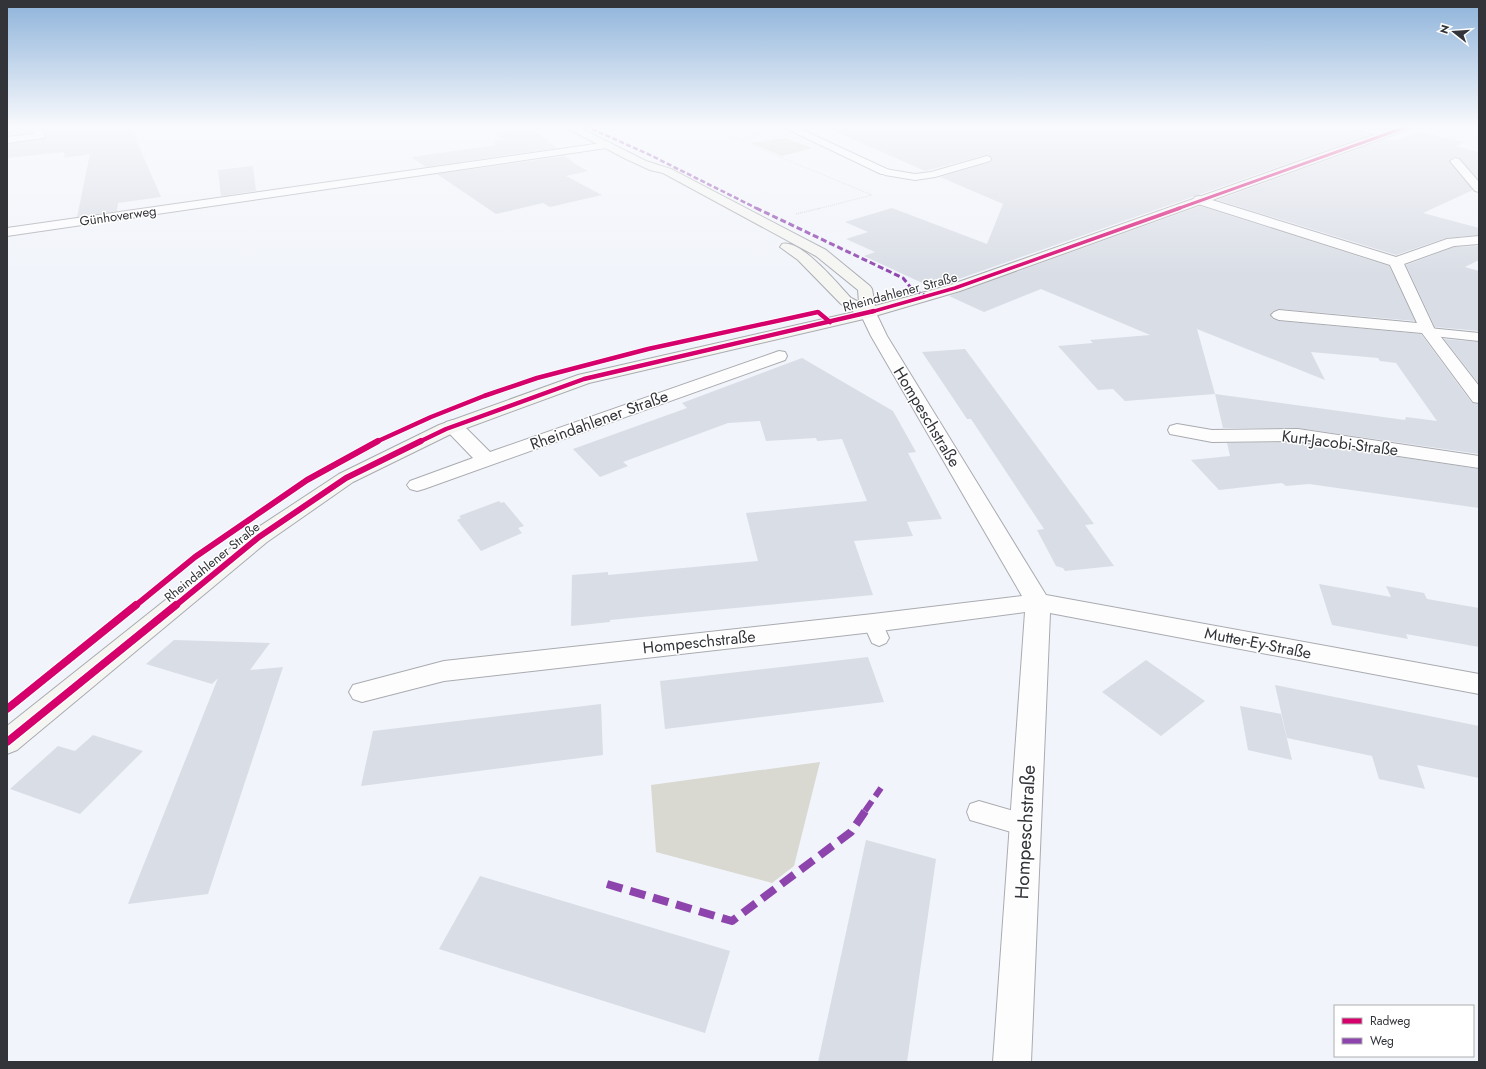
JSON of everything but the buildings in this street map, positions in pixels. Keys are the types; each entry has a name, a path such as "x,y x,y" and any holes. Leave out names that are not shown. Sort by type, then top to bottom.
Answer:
{"main road":[{"path":"657,176 803,257 846,300 868,313"},
{"path":"676,176 821,253 865,289 868,313"},
{"name":"Rheindahlener Straße","path":"7,742 259,537 346,478 453,426 584,379 868,313 955,288 1268,176"}],"street":[{"name":"Günhoverweg","path":"7,232 395,176"},
{"path":"1468,176 1479,188"},
{"path":"1199,200 1396,262 1452,242 1479,240"},
{"path":"1396,262 1428,330 1479,398"},
{"name":"Hompeschstraße","path":"868,313 884,343 1038,602 1012,1062"},
{"path":"1278,315 1428,330"},
{"name":"Rheindahlener Straße","path":"417,485 779,356"},
{"path":"453,426 486,460"},
{"name":"Kurt-Jacobi-Straße","path":"1178,430 1212,436 1298,435 1479,462"},
{"name":"Hompeschstraße","path":"362,692 444,671 783,632 876,630 1038,602"},
{"name":"Mutter-Ey-Straße","path":"1038,602 1479,684"}],"lane":[{"path":"908,176 924,176"},
{"path":"1428,330 1479,337"},
{"path":"979,812 1025,825"}],"path":[{"path":"762,222 872,195 826,176"}],"shaded area":[{"path":"820,762 794,866 772,883 656,852 651,785"}],"marked path":[{"path":"690,176 903,278 912,289 926,296"},
{"path":"607,884 732,921 851,832 881,788"}],"cycle path":[{"path":"7,742 259,537 346,478 446,429 584,379 868,313 955,288 1269,176"},
{"path":"7,709 195,557 307,480 370,445 431,417 484,396 537,378 648,349 818,312 830,322"}]}
